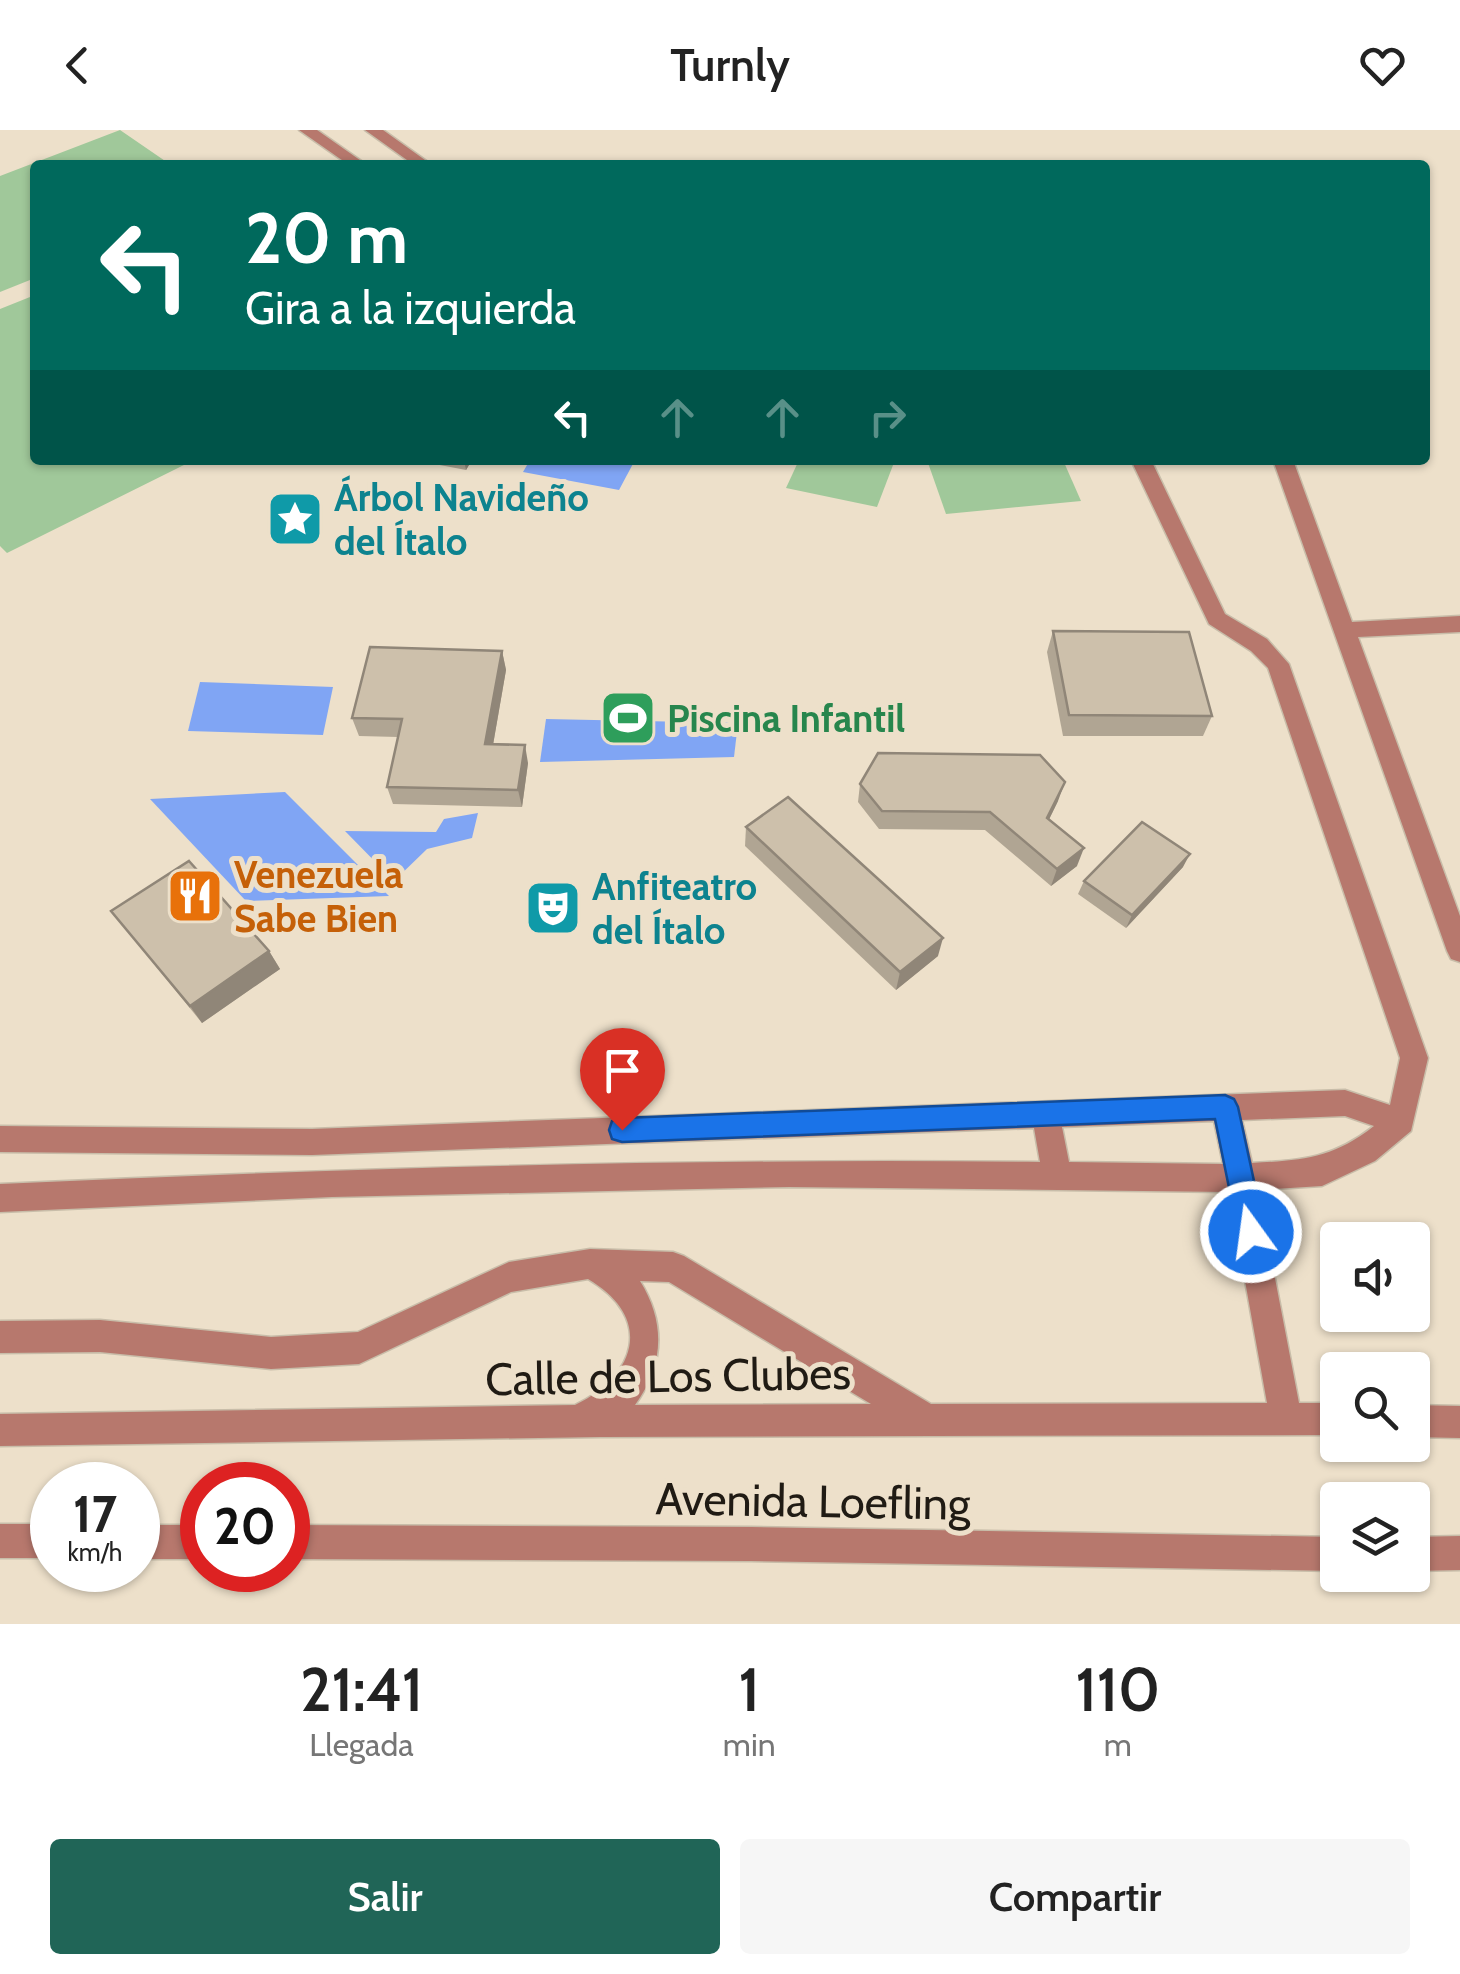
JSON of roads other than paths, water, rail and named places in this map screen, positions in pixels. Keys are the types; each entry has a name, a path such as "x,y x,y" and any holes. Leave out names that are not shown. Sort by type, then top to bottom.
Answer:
{"street":[{"path":"307,130 352,160"},
{"path":"377,131 417,160"},
{"path":"0,1198 332,1183 789,1173 1238,1178 1322,1172 1365,1150 1401,1122 1414,1058 1278,664 1259,645 1217,619 1143,465"},
{"path":"1285,465 1460,951"},
{"path":"1343,630 1460,624"},
{"path":"0,1138 312,1142 1345,1103 1401,1122"},
{"path":"1225,1107 1258,1259 1286,1418"},
{"path":"1046,1114 1057,1176"},
{"path":"562,1422 598,1413 618,1402 646,1355 643,1314 625,1285 590,1264"},
{"path":"0,1338 100,1336 270,1353 358,1348 510,1277 590,1264 673,1267 926,1419"},
{"name":"Calle de Los Clubes","path":"0,1430 562,1422 1320,1419"},
{"path":"1430,1421 1460,1422"},
{"path":"0,1541 30,1542"},
{"name":"Avenida Loefling","path":"310,1542 751,1544 1320,1554"},
{"path":"1430,1554 1460,1553"}],"water":[{"path":"527,465 632,465 619,490 523,472"},
{"path":"200,682 333,687 323,735 188,731"},
{"path":"546,719 738,723 734,757 540,762"},
{"path":"285,792 389,896 246,901 150,799"},
{"path":"478,813 472,838 427,849 394,881 345,831 436,832 444,819"}],"place":[{"name":"Árbol Navideño del Ítalo","path":"295,519"},
{"name":"Piscina Infantil","path":"628,718"},
{"name":"Venezuela Sabe Bien","path":"195,896"},
{"name":"Anfiteatro del Ítalo","path":"553,908"}]}
